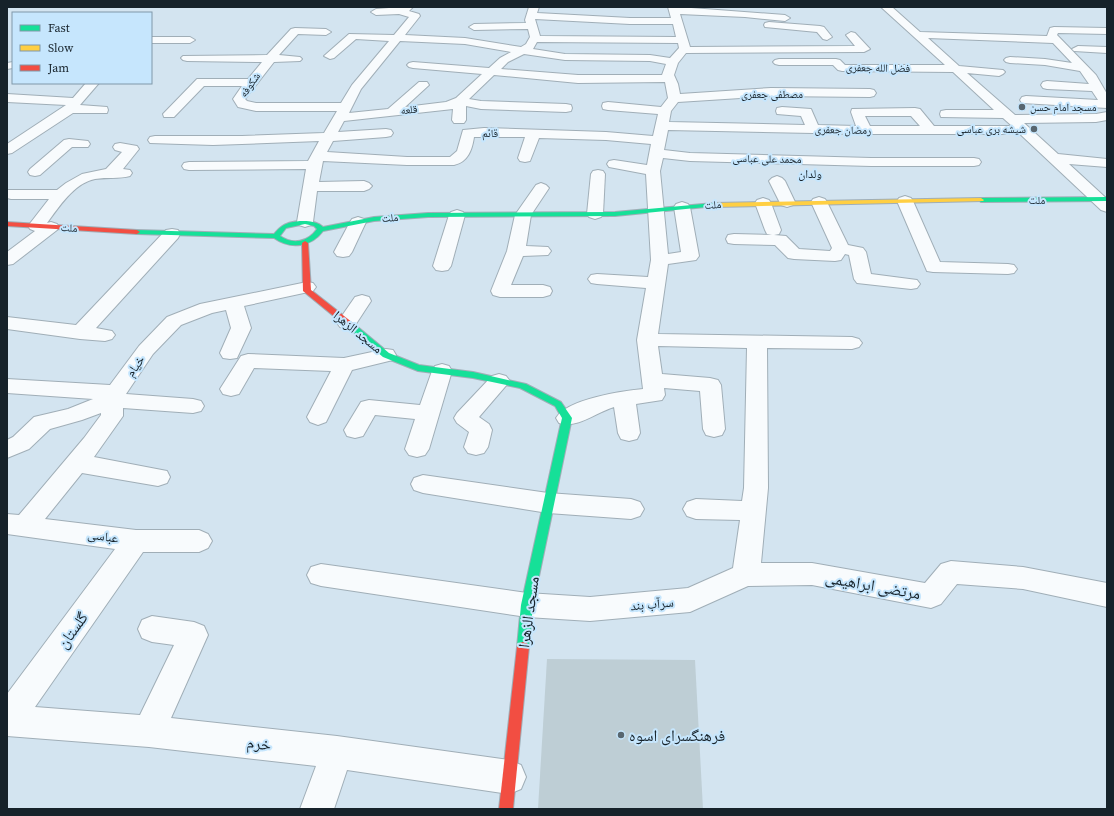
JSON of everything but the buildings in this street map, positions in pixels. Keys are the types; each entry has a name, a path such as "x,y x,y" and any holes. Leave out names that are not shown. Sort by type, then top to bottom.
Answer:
{"street":[{"path":"752,7 763,24"},
{"path":"763,24 787,14 770,7"},
{"path":"886,7 920,35 1104,202"},
{"path":"306,222 315,161 327,138 356,88 415,16 403,13 405,9 376,12"},
{"path":"567,418 597,404 624,398 654,394 647,340 660,260 653,171 665,111 674,98 668,75 673,62 683,45 675,13"},
{"path":"474,27 506,27 531,15 630,21 675,13 763,24 820,29 827,37"},
{"path":"459,120 460,102 504,60 530,46 534,39 531,15"},
{"name":"شکوفه","path":"326,32 295,31 259,72 238,99 242,104 256,107 341,112"},
{"path":"920,35 1055,35 1107,31"},
{"path":"534,39 683,45 864,49 851,35"},
{"path":"1055,35 1094,83 1107,104"},
{"path":"330,56 353,36 465,41 565,57 642,57 673,62"},
{"path":"152,40 190,40"},
{"path":"1078,49 1107,50"},
{"path":"432,67 436,52"},
{"path":"187,58 210,54 296,59"},
{"path":"874,58 882,68"},
{"path":"1010,60 1045,62 1082,68"},
{"name":"فضل الله جعفری","path":"778,62 836,62 842,68 956,69 999,72"},
{"path":"413,65 578,79 669,78"},
{"path":"259,72 282,71"},
{"path":"1047,85 1094,83 1107,79"},
{"path":"169,114 201,82 251,83"},
{"path":"700,82 704,96"},
{"path":"7,150 73,105 92,84"},
{"path":"393,111 423,85"},
{"name":"مصطفی جعفری","path":"674,98 770,92 870,93"},
{"path":"7,98 73,105 102,110"},
{"path":"1026,100 1107,104"},
{"path":"460,102 482,105 566,108"},
{"name":"قلعه","path":"341,112 393,111 448,106 460,102"},
{"path":"608,106 665,111"},
{"path":"782,111 806,112 813,129"},
{"path":"865,130 857,112 915,112 940,161"},
{"path":"946,114 1096,118 1107,116"},
{"path":"584,122 586,136"},
{"name":"رمضان جعفری","path":"662,126 915,130 928,140"},
{"path":"928,140 1024,130"},
{"path":"155,140 200,141 327,138 386,133"},
{"name":"قائم","path":"315,161 454,161 464,152 468,133 509,139 533,134 586,136 658,147"},
{"path":"525,158 533,134"},
{"path":"7,140 23,140"},
{"path":"83,144 69,144 35,172 88,177 117,174 132,149 120,147"},
{"name":"محمد علی عباسی","path":"658,147 690,157 871,162 974,162"},
{"path":"1055,158 1107,163"},
{"path":"189,166 315,161"},
{"path":"614,164 653,171"},
{"path":"595,214 598,174"},
{"path":"7,260 44,227 61,195 69,187 88,177"},
{"path":"777,181 787,202"},
{"path":"310,187 364,186"},
{"path":"541,188 523,215 516,251 500,291 543,291"},
{"path":"11,194 61,195"},
{"path":"905,201 933,267 1008,269"},
{"name":"ملت","path":"321,229 374,219 428,215 595,214 682,207 787,202 1104,202"},
{"path":"819,202 840,248"},
{"path":"763,203 773,230"},
{"path":"660,260 690,256 682,207"},
{"path":"442,266 457,215"},
{"path":"306,222 316,224 321,229 317,237 305,243 291,244 280,242 276,236 278,230 285,226 306,222"},
{"path":"343,252 358,222"},
{"name":"ملت","path":"7,224 172,234 276,236"},
{"path":"80,333 172,234"},
{"path":"734,239 780,240 794,254 815,256 835,256 840,248"},
{"path":"305,243 307,287"},
{"path":"840,248 857,252 863,279 911,284"},
{"path":"516,251 542,252"},
{"path":"597,279 656,283"},
{"name":"خیام","path":"113,396 146,350 174,320 207,308 307,287"},
{"name":"مسجد الزهرا","path":"307,287 307,291 386,355 418,368 473,375 523,386 558,404 567,418 527,605 506,809"},
{"path":"347,323 362,301"},
{"path":"230,353 241,328 233,302"},
{"path":"7,323 105,335"},
{"path":"647,340 852,343"},
{"path":"746,575 756,488 757,341"},
{"path":"231,389 248,361 344,365 386,355"},
{"path":"318,417 344,365"},
{"path":"417,448 442,371"},
{"path":"652,380 710,385 714,429"},
{"path":"476,447 481,430 465,418 500,381"},
{"path":"7,386 113,396 193,406"},
{"path":"7,450 21,443 42,423 74,415 113,396"},
{"path":"16,525 77,463 112,416 113,396"},
{"path":"624,398 629,433"},
{"path":"355,430 369,407 428,413"},
{"path":"77,463 158,477"},
{"path":"423,484 548,502 631,509"},
{"path":"696,509 753,511"},
{"name":"عباسی","path":"16,525 136,541 199,542"},
{"name":"گلستان","path":"7,721 136,541"},
{"name":"مرتضی ابراهیمی","path":"746,575 812,574 931,596 951,572 1023,578 1107,595"},
{"name":"سرآب بند","path":"321,575 527,605 590,609 690,600 746,575"},
{"path":"149,731 194,635 152,629"},
{"name":"خرم","path":"7,721 149,731 337,752 509,776"},
{"path":"317,809 337,752"}],"traffic: fast":[{"path":"981,200 1107,199"},
{"path":"321,229 374,219 428,215 615,214 714,205"},
{"path":"305,222 316,224 321,229 312,239 306,242 294,244 288,243 276,236 284,227 305,222"},
{"path":"137,232 276,236"},
{"path":"350,325 386,355 418,368 473,375 523,386 558,404 567,418 527,605 523,647"}],"traffic: slow":[{"path":"714,205 981,200"}],"traffic: jam":[{"path":"7,224 137,232"},
{"path":"305,243 307,291 350,325"},
{"path":"506,809 523,647"}],"place":[{"name":"مسجد امام حسن","path":"1022,107"},
{"name":"شیشه بری عباسی","path":"1034,129"},
{"name":"فرهنگسرای اسوه","path":"621,735"}],"district":[{"name":"ولدان","path":"810,174"}]}
